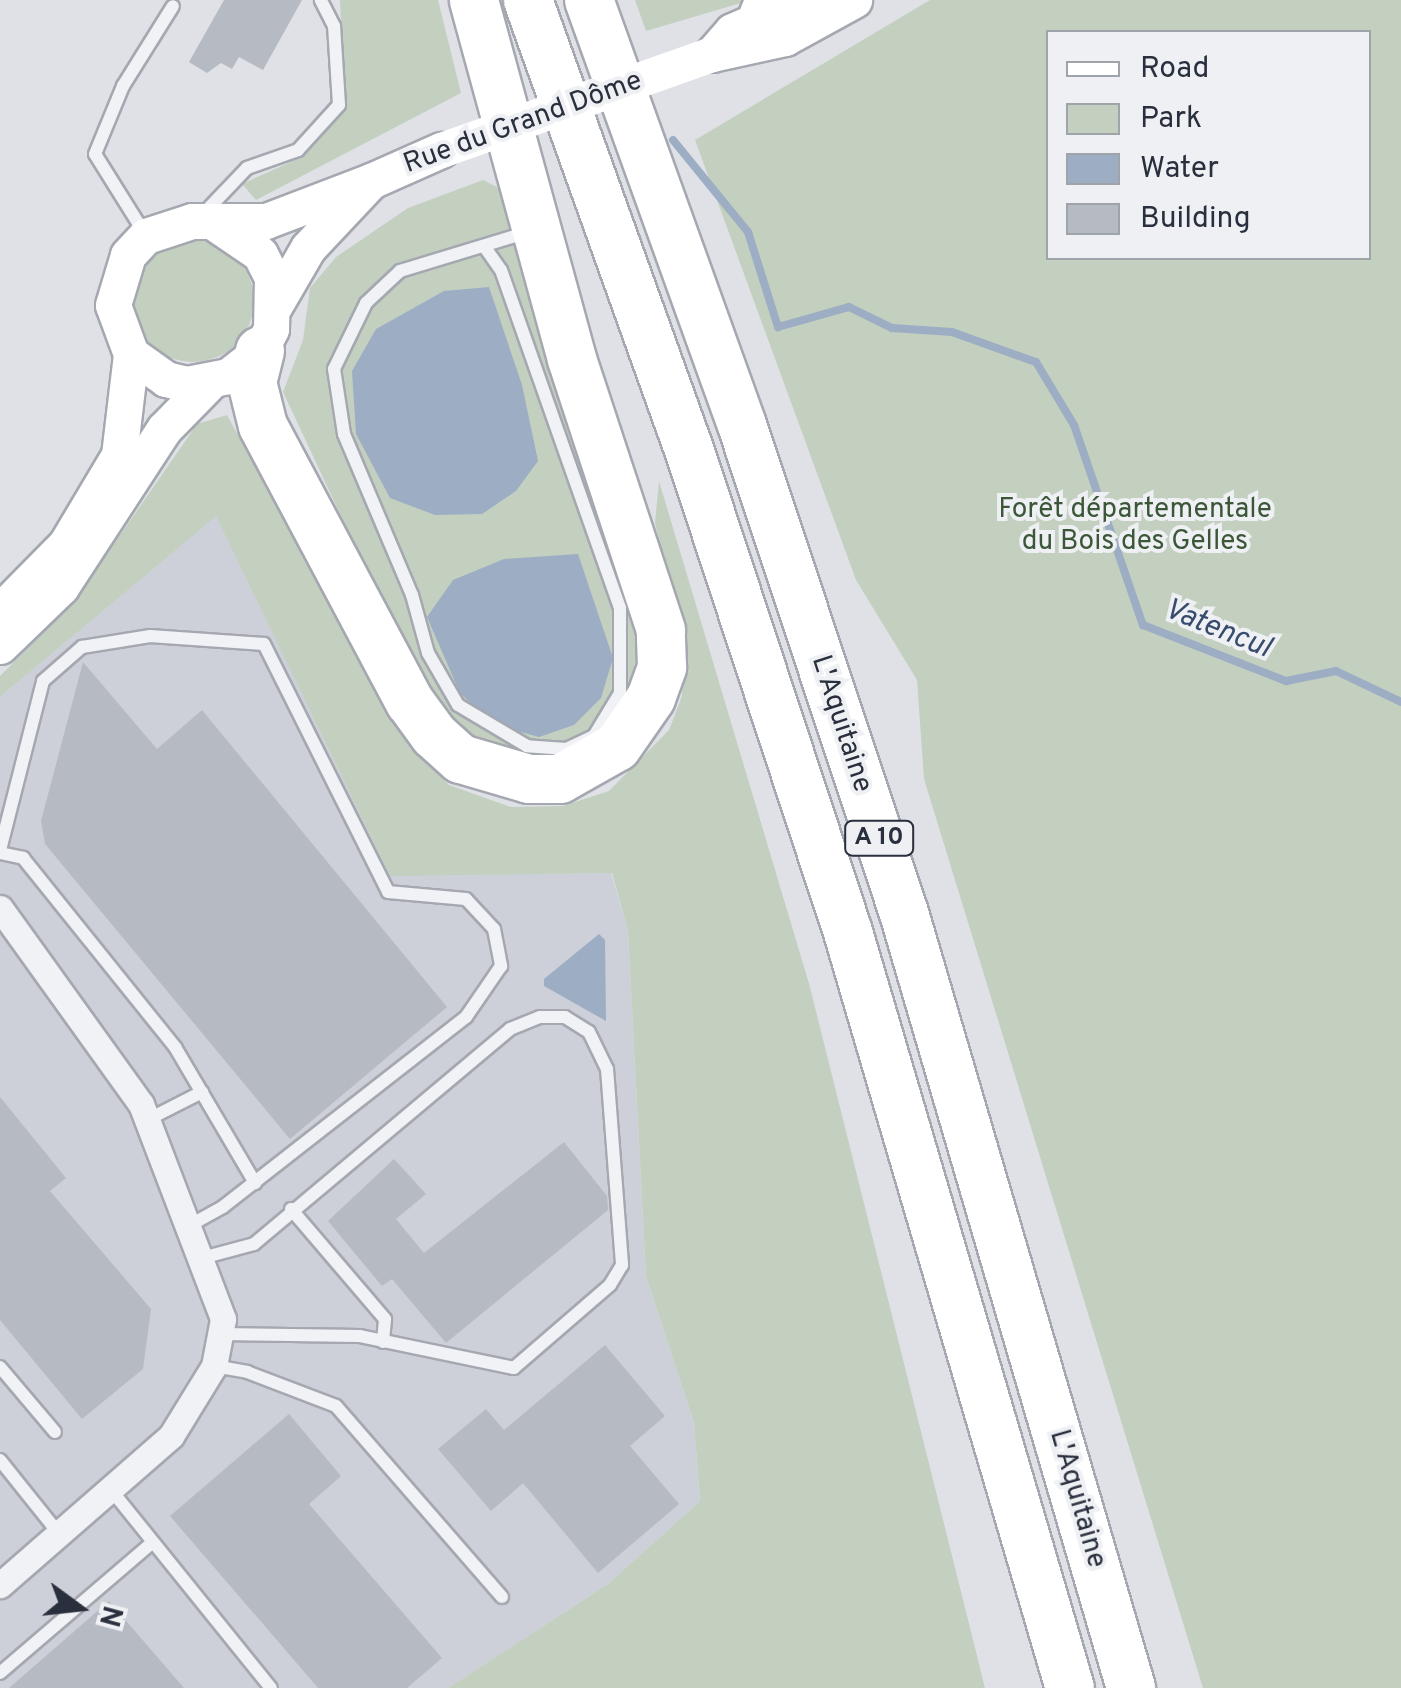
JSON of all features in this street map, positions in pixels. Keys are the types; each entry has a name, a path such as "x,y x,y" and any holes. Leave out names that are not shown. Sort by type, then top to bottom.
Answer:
{"highway":[{"path":"260,350 252,382 263,426 410,702 434,735 460,759 490,771 560,779 593,766 636,724 652,698 662,666 661,630 536,230 474,0"},
{"name":"L'Aquitaine","path":"528,0 688,446 836,896 1070,1688"},
{"name":"L'Aquitaine","path":"590,0 742,425 904,913 1131,1688"}],"street":[{"name":"Rue du Grand Dôme","path":"275,305 308,248 371,182 754,26 798,32 854,0"},
{"path":"208,383 166,379 130,354 118,331 114,292 128,255 146,236 204,222 266,221 371,182"},
{"path":"0,646 60,587 164,429 208,383 246,366 260,350 275,305 260,254 204,222"},
{"path":"0,611 66,544 118,455 130,354"},
{"path":"0,908 147,1120 191,1225 223,1319 214,1366 171,1436 0,1585"}],"lane":[{"path":"204,222 247,168 298,150 338,104 334,26 321,0"},
{"path":"146,236 116,198 95,154 123,86 173,6"},
{"path":"484,246 501,270 620,608 620,693 594,736 566,749 527,746 458,706 428,653 341,418 334,369 366,303 400,271 536,230"},
{"path":"191,1225 255,1183 466,1017 500,966 494,929 466,899 388,892 264,644 150,636 82,646 43,682 0,852 24,858 176,1047 255,1183"},
{"path":"202,1258 254,1244 510,1029 540,1016 564,1017 588,1032 608,1069 625,1244 610,1285 514,1368 383,1342 220,1334"},
{"path":"147,1120 202,1092"},
{"path":"291,1210 385,1319 383,1342"},
{"path":"214,1366 264,1377 336,1406 502,1597"},
{"path":"0,1367 55,1432"},
{"path":"0,1460 60,1535"},
{"path":"112,1491 270,1688"},
{"path":"0,1673 153,1542"}],"shaded area":[{"path":"216,515 390,875 611,873 628,931 646,1276 694,1423 700,1501 608,1584 448,1688 0,1688 0,697"}],"green space":[{"path":"340,0 438,0 461,93 256,200 242,184 295,160 346,106"},
{"path":"635,0 751,0 646,31"},
{"name":"Forêt départementale du Bois des Gelles","path":"930,0 1401,0 1401,1688 1203,1688 924,779 917,680 856,580 695,140"},
{"path":"483,180 499,188 623,574 637,649 628,707 558,766 505,764 428,702 283,392 303,340 310,288 336,257 408,208"},
{"path":"193,240 216,244 236,258 250,278 254,301 250,324 236,344 216,358 193,362 170,358 150,344 136,324 132,301 136,278 150,258 170,244"},
{"path":"227,415 410,748 449,785 511,807 563,806 609,791 669,730 682,696 680,634 655,523 659,481 810,987 985,1688 448,1688 608,1584 700,1501 694,1423 646,1276 628,931 612,873 390,876 216,516 0,697 0,676 73,603 197,424"}],"water":[{"path":"489,287 522,385 538,461 516,491 482,514 435,515 390,498 356,434 352,371 376,329 444,291"},
{"path":"578,554 613,658 601,698 574,725 539,737 492,724 460,693 427,617 453,580 504,559"},
{"path":"599,934 605,940 606,1021 544,986 544,979"}],"building":[{"path":"224,0 302,0 263,70 239,57 232,69 221,63 207,73 189,62"},
{"path":"83,662 157,749 202,710 447,1007 290,1139 45,844 41,821"},
{"path":"0,1097 66,1178 50,1191 151,1309 143,1369 82,1419 0,1320"},
{"path":"564,1142 607,1196 608,1210 446,1343 392,1279 382,1286 328,1221 394,1159 426,1194 396,1219 424,1253"},
{"path":"605,1345 665,1416 630,1446 679,1504 598,1573 523,1483 491,1511 438,1449 486,1409 504,1430"},
{"path":"289,1414 341,1476 309,1504 442,1658 407,1688 318,1688 170,1516"},
{"path":"109,1601 184,1688 9,1688"}],"waterway":[{"name":"Vatencul","path":"673,140 748,232 778,327 849,307 892,328 952,332 1036,362 1074,425 1143,625 1286,681 1336,671 1401,702"}]}
